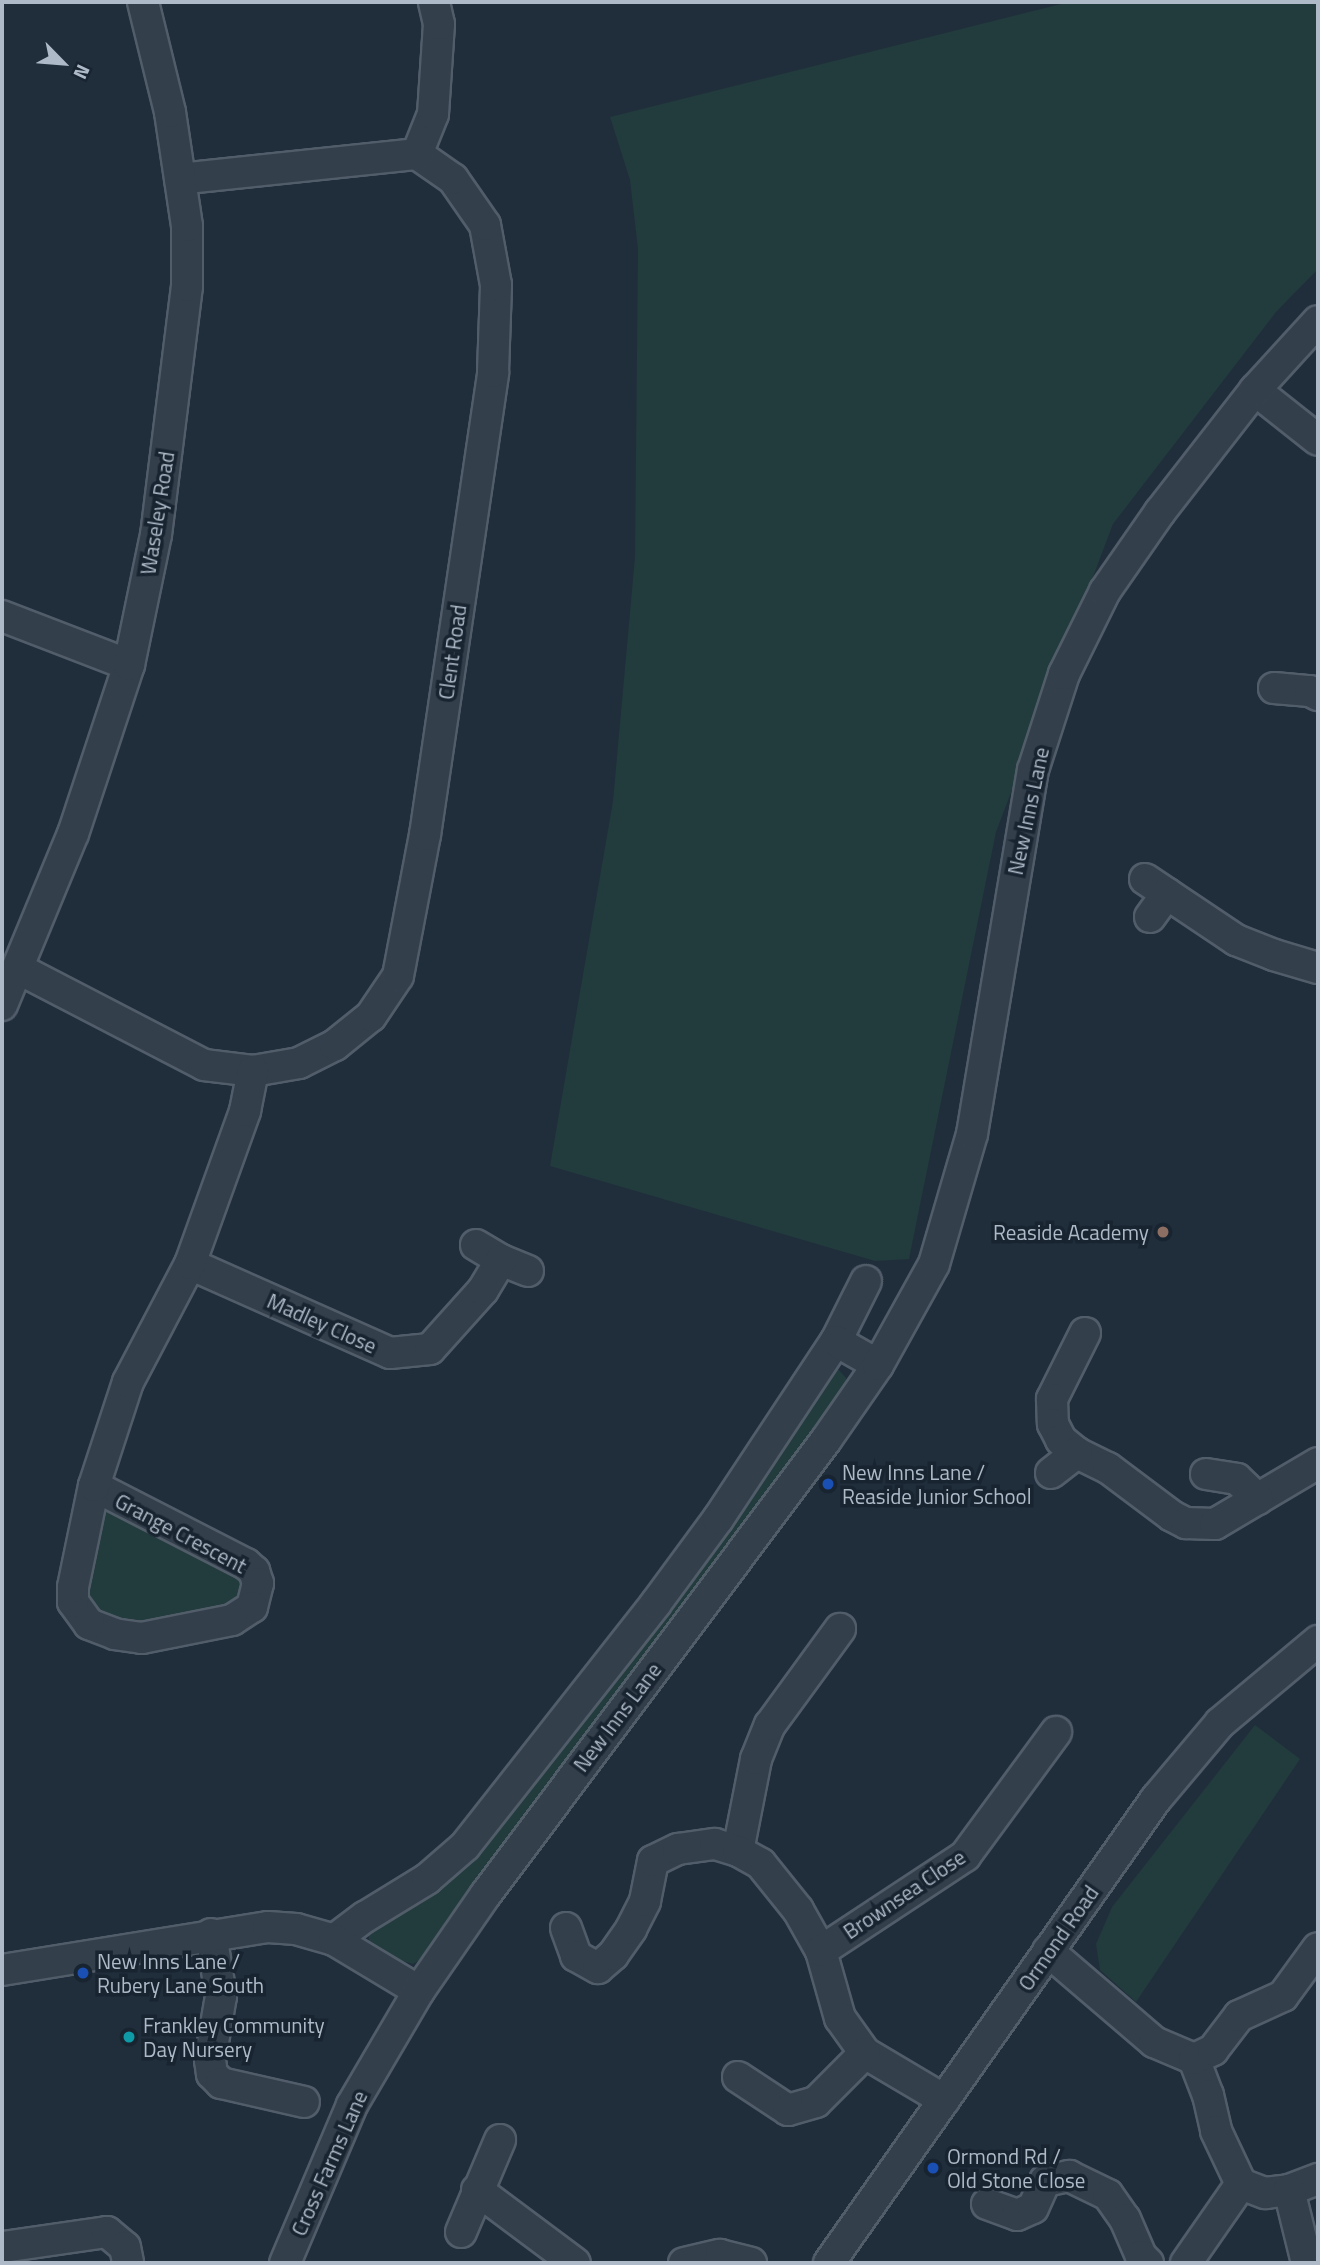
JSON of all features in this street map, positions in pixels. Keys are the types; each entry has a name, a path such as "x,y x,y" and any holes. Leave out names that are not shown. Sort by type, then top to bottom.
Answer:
{"street":[{"name":"Waseley Road","path":"2,1005 73,834 129,665 156,535 187,286 187,226 170,112 142,2"},
{"path":"180,179 417,155 433,114 439,24 434,2"},
{"name":"Clent Road","path":"19,969 204,1065 253,1071 299,1063 335,1045 371,1016 398,976 425,835 494,372 496,285 485,225 453,179 417,155"},
{"name":"New Inns Lane","path":"419,1991 486,1894 818,1451 878,1366 933,1264 972,1134 1033,770 1064,674 1105,591 1160,512 1255,390 1318,321"},
{"path":"1255,390 1318,440"},
{"path":"2,616 129,665"},
{"path":"1274,688 1310,691 1318,695"},
{"path":"1154,897 1236,940 1273,955 1318,968"},
{"name":"Grange Crescent","path":"94,1486 246,1564 254,1571 258,1583 252,1607 232,1620 142,1638 115,1634 89,1624 73,1602 73,1587 94,1486 128,1382 190,1264 245,1111 253,1071"},
{"name":"Madley Close","path":"190,1264 390,1353 430,1349 483,1290 501,1258"},
{"name":"New Inns Lane","path":"334,1940 365,1917 427,1879 465,1846 710,1529 836,1341 866,1281"},
{"path":"1085,1333 1052,1399 1051,1410 1061,1440 1077,1453 1108,1468 1157,1507 1186,1523 1214,1524 1318,1463"},
{"path":"836,1341 878,1366"},
{"path":"1051,1472 1077,1453"},
{"path":"1206,1474 1237,1479 1258,1499"},
{"path":"738,1851 756,1759 770,1725 840,1629"},
{"name":"Ormond Road","path":"829,2263 1156,1799 1220,1723 1318,1641"},
{"name":"Brownsea Close","path":"821,1951 965,1856 1056,1732"},
{"path":"566,1928 576,1956 598,1968 613,1955 631,1929 645,1901 653,1861 678,1849 715,1844 738,1851 761,1864 797,1910 821,1951 840,2018 865,2053 944,2100"},
{"path":"2,1970 211,1934 268,1927 296,1929 334,1940 419,1991"},
{"path":"211,1934 221,1996 210,2060 212,2074 221,2083 304,2102"},
{"path":"1194,2059 1213,2050 1239,2016 1283,1996 1318,1948"},
{"path":"1048,1951 1154,2042 1194,2059 1208,2095 1216,2131 1241,2184 1265,2193 1289,2190 1318,2179"},
{"name":"Cross Farms Lane","path":"285,2263 352,2105 419,1991"},
{"path":"738,2077 788,2110 816,2102 865,2053"},
{"path":"461,2232 500,2140"},
{"path":"987,2204 1017,2215 1033,2208 1045,2181 1069,2176 1108,2196 1125,2219 1141,2256 1148,2263"},
{"path":"1186,2263 1241,2184"},
{"path":"477,2190 575,2263"},
{"path":"1289,2190 1307,2263"},
{"path":"3,2250 107,2232 125,2247 128,2263"},
{"path":"684,2263 720,2255 751,2263"}],"green space":[{"path":"1069,2 1318,2 1318,269 1276,312 1113,524 996,832 909,1259 875,1261 550,1166 613,801 635,557 638,249 630,180 610,117"},
{"path":"828,1368 839,1370 846,1378 846,1390 429,1954 413,1964 379,1954 369,1942 369,1934 458,1868"},
{"path":"114,1508 243,1572 251,1584 238,1607 116,1631 83,1597 100,1510"},
{"path":"1255,1725 1300,1759 1136,2002 1100,1970 1096,1944 1112,1907"}],"place":[{"name":"Reaside Academy","path":"1163,1232"},
{"name":"New Inns Lane / Reaside Junior School","path":"828,1484"},
{"name":"New Inns Lane / Rubery Lane South","path":"83,1973"},
{"name":"Frankley Community Day Nursery","path":"129,2037"},
{"name":"Ormond Rd / Old Stone Close","path":"933,2168"}]}
